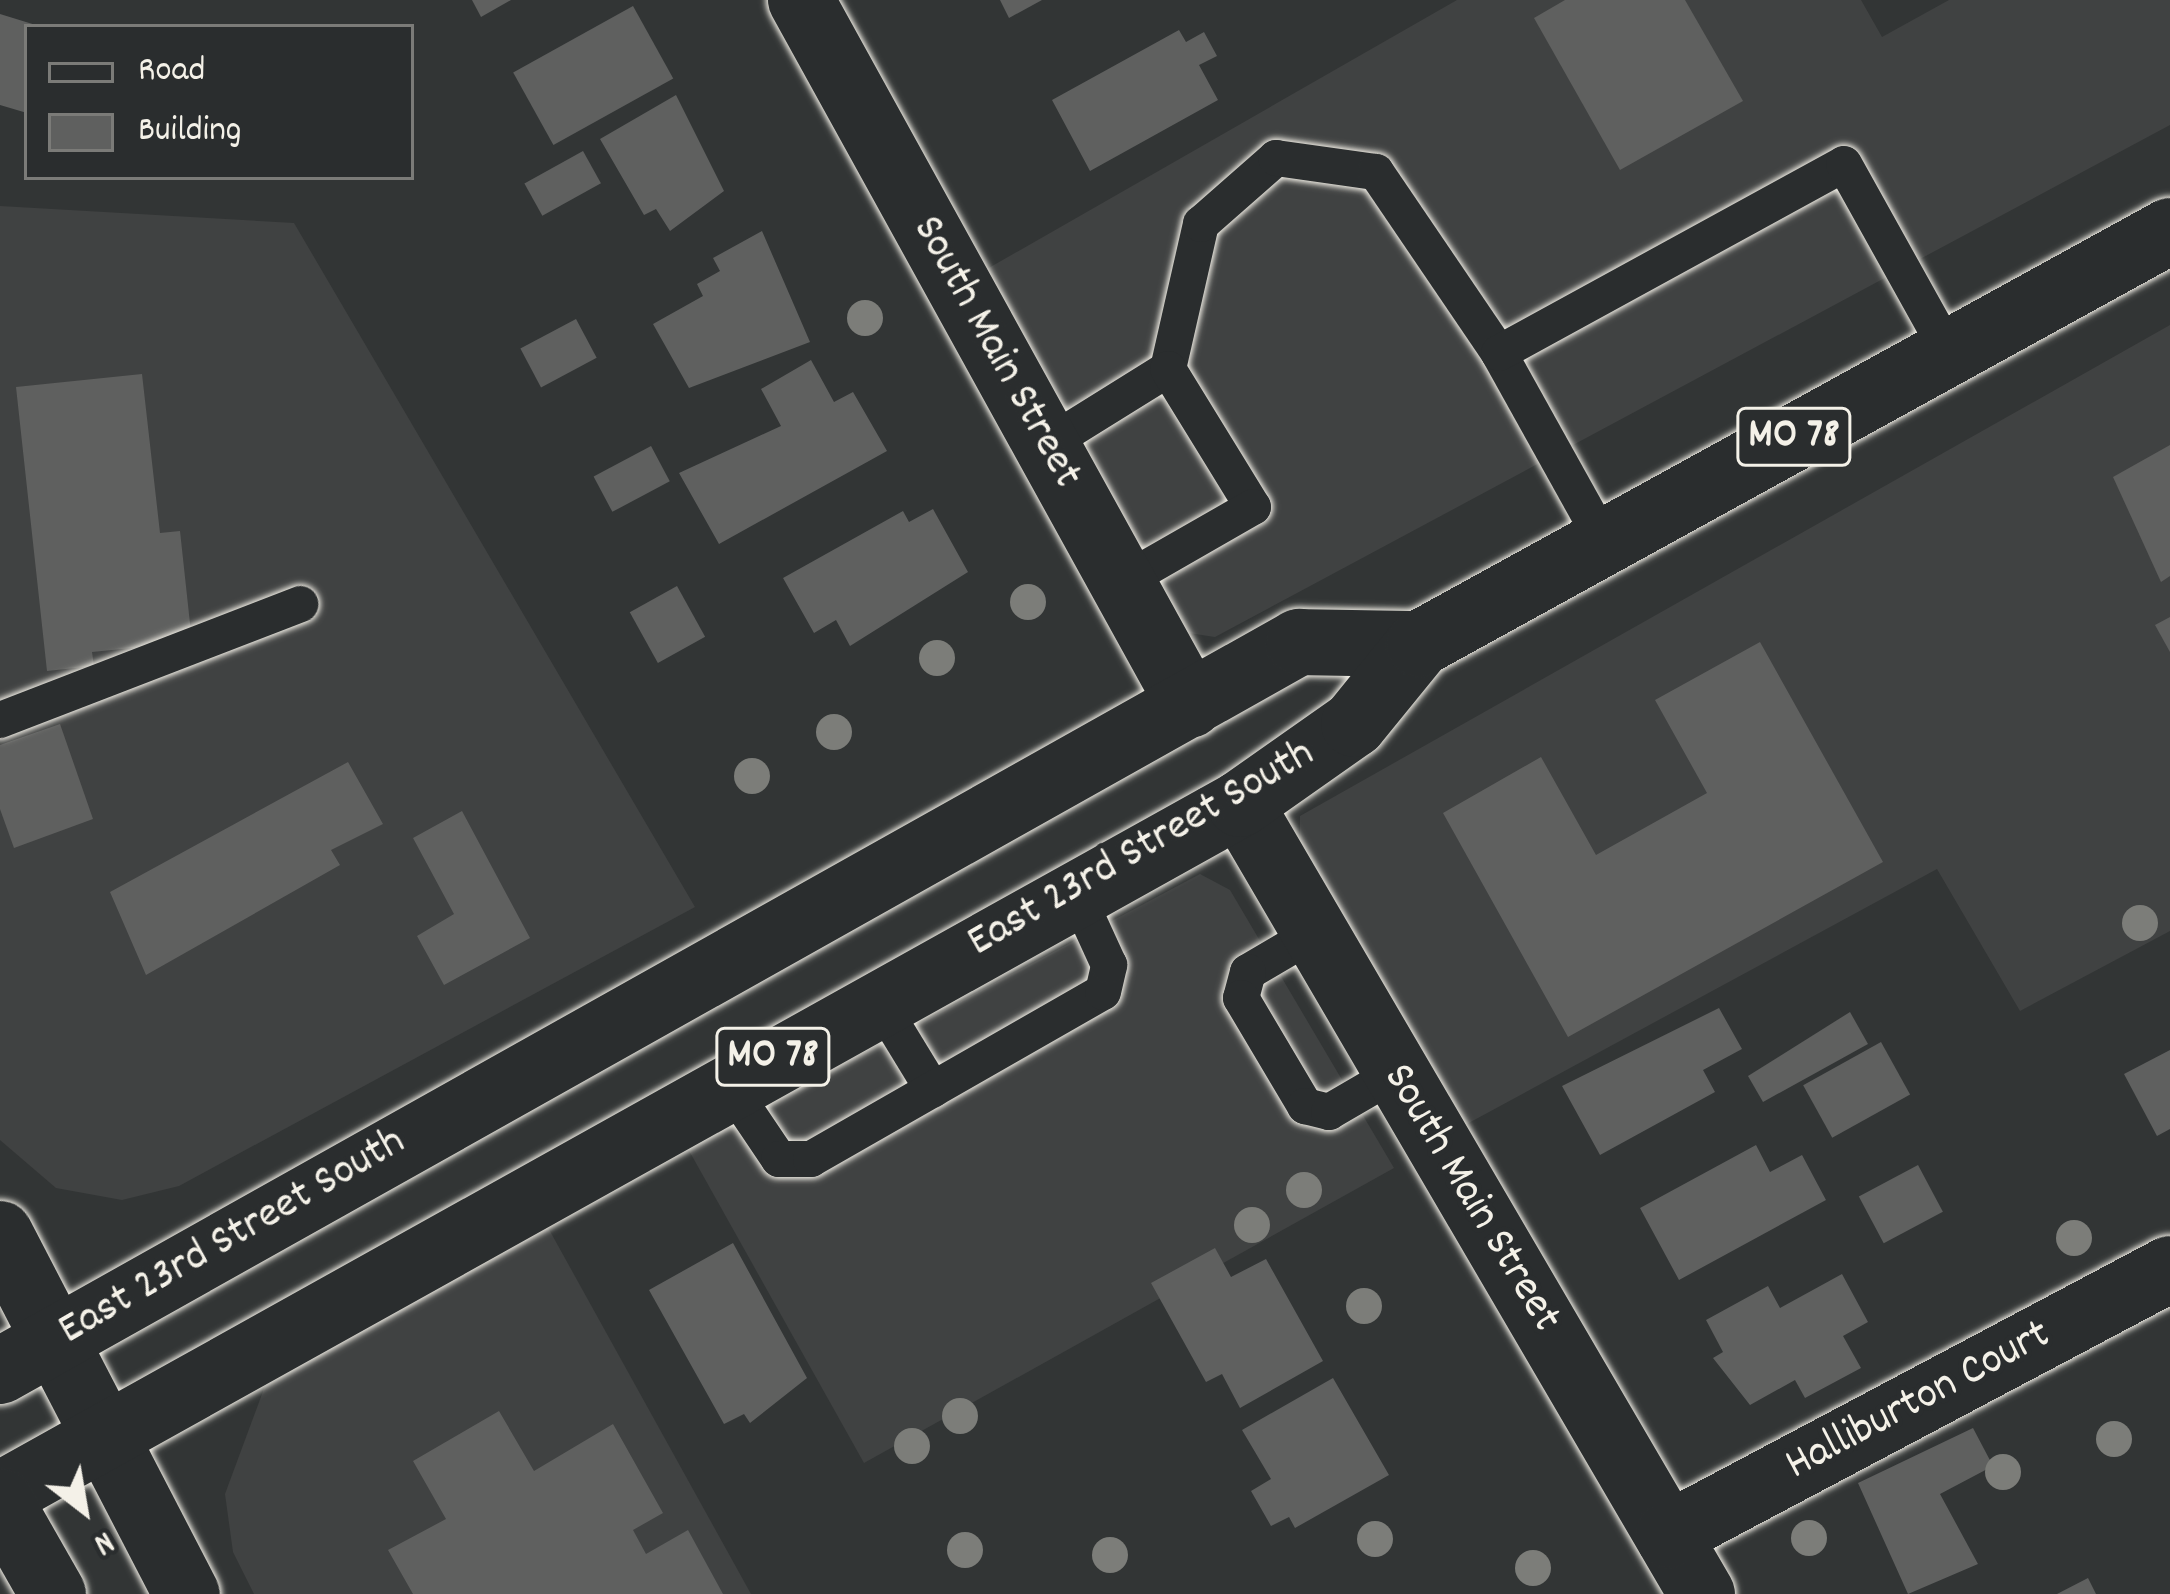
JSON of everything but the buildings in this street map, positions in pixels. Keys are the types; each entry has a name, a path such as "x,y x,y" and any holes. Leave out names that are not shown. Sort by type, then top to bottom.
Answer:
{"main road":[{"name":"South Main Street","path":"801,0 1190,705"},
{"name":"MO 78","path":"1419,644 2170,231"},
{"name":"East 23rd Street South","path":"0,1372 1299,642 1419,644"},
{"name":"East 23rd Street South","path":"0,1498 727,1082 1240,804 1354,724 1419,644"},
{"name":"South Main Street","path":"1240,804 1311,935 1702,1594"},
{"path":"0,1234 61,1336 100,1438 187,1594"},
{"name":"Halliburton Court","path":"1668,1535 2170,1269"},
{"path":"0,1498 53,1594"}],"lane":[{"path":"1122,582 1252,507 1168,369 1201,224 1276,158 1376,172 1499,353 1604,542"},
{"path":"1499,353 1844,164 1949,353"},
{"path":"1046,445 1168,369"},
{"path":"0,720 300,604"},
{"path":"727,1082 779,1160 811,1159 1103,992 1109,965 1076,893"},
{"path":"1311,935 1248,972 1241,998 1305,1106 1328,1112 1396,1073"},
{"path":"878,1000 933,1090"}],"shaded area":[{"path":"1457,0 1861,0 1882,37 1949,0 2170,0 2170,125 1215,637 1182,632 980,273"},
{"path":"0,206 294,223 695,907 179,1186 122,1200 56,1188 0,1140"},
{"path":"2170,325 2170,931 2020,1011 1937,869 1465,1125 1300,854 1300,816"},
{"path":"1200,874 1230,890 1394,1168 864,1463 687,1147"},
{"path":"546,1224 751,1594 254,1594 233,1552 225,1494 265,1386"}]}
